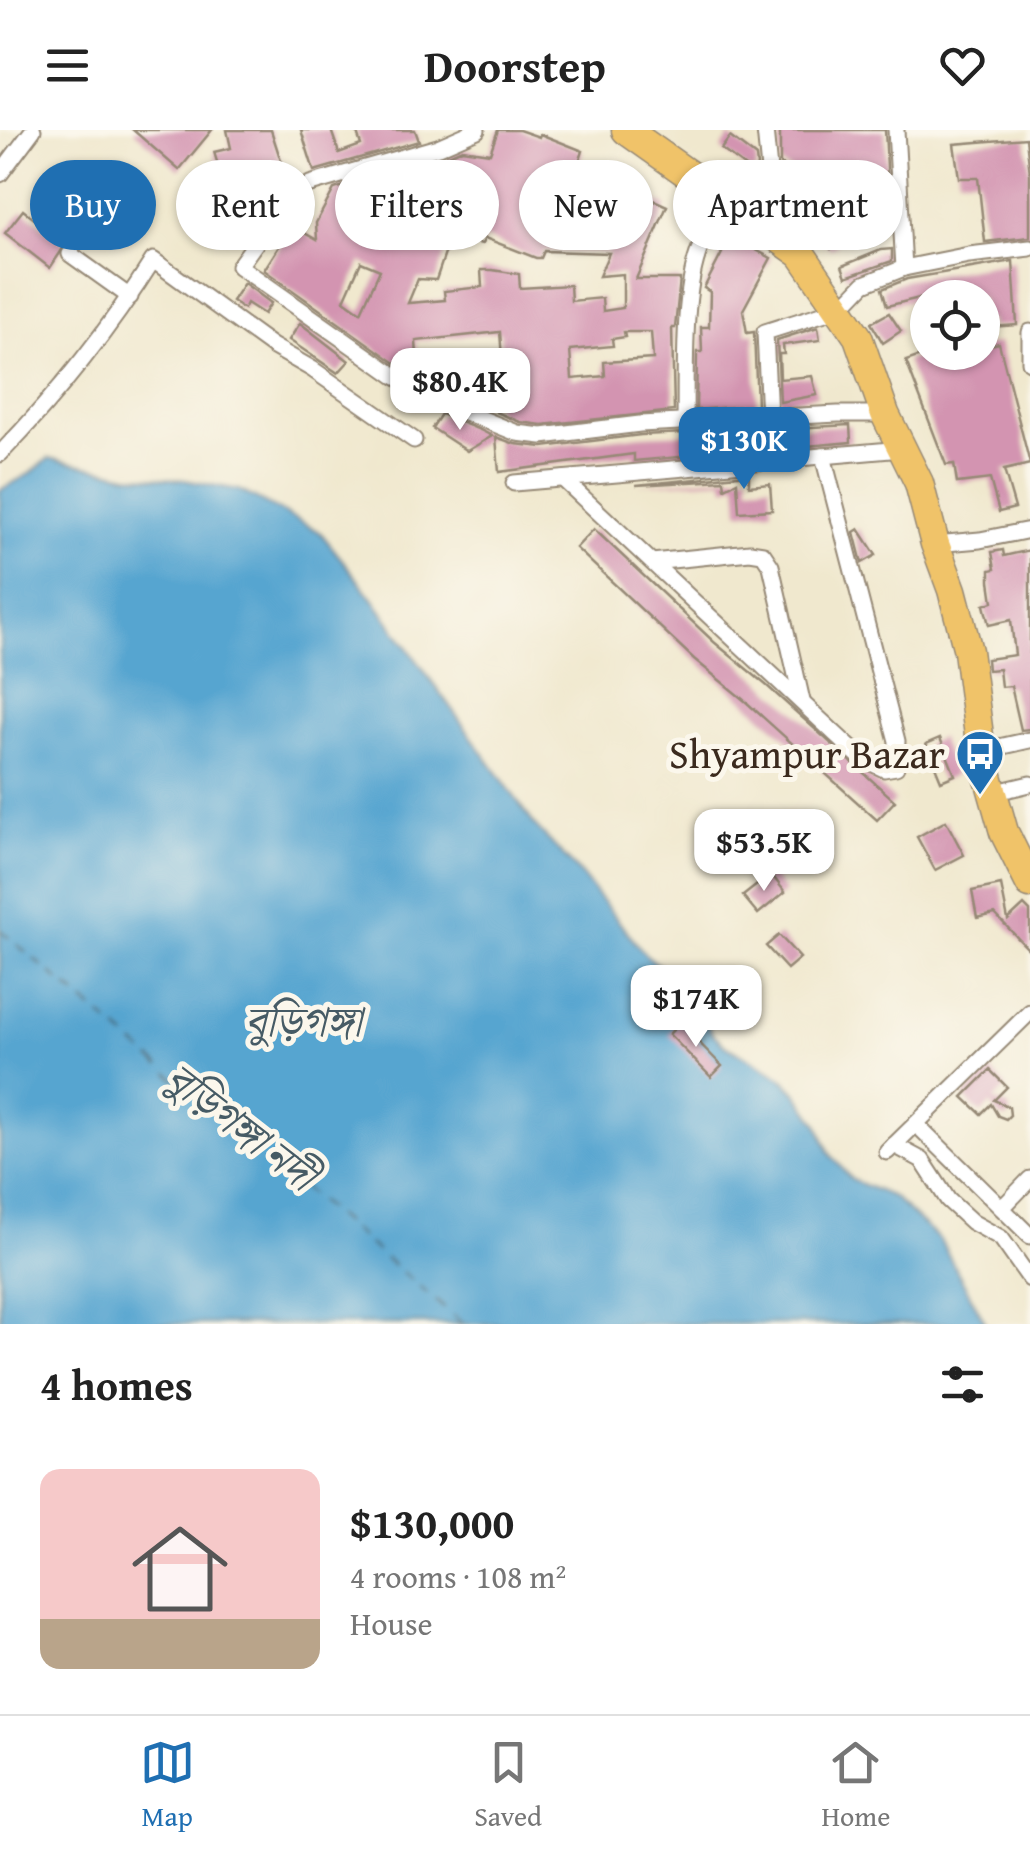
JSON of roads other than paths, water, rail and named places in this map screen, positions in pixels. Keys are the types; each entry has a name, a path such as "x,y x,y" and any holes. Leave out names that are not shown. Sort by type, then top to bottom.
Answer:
{"highway":[{"path":"626,130 673,163"},
{"path":"795,250 841,308 858,337 884,414 918,483 968,651 980,752 1004,832 1027,871"}],"street":[{"path":"0,174 33,130"},
{"path":"315,183 438,147 477,130"},
{"path":"765,130 768,160"},
{"path":"896,130 904,268"},
{"path":"770,418 765,332 841,308 864,284 904,268 969,254 1030,248"},
{"path":"251,250 239,266 335,336 438,401 517,433 542,436 685,422 884,414"},
{"path":"685,422 688,310 700,250"},
{"path":"70,254 130,297"},
{"path":"0,454 40,412 130,297 153,260 272,346 414,440"},
{"path":"1030,332 1030,362"},
{"path":"514,483 902,449"},
{"path":"563,479 861,758 884,770 896,768 898,741 823,456"},
{"path":"935,544 1030,530"},
{"path":"652,562 763,554 771,566 802,702"},
{"path":"980,752 1030,740"},
{"path":"992,794 1030,784"},
{"path":"1030,1012 890,1149 922,1160 948,1200 972,1222 1001,1238 1030,1279"},
{"path":"916,1124 1030,1236"},
{"path":"1002,1208 1030,1179"}],"water":[{"name":"বুড়িগঙ্গা","path":"49,458 128,475 239,490 320,532 371,596 536,827 578,871 645,954 697,997 712,1033 782,1078 796,1092 818,1124 830,1154 852,1180 893,1197 940,1240 986,1324 0,1324 0,490"}],"place":[{"name":"Shyampur Bazar","path":"980,796"}],"water label":[{"name":"বুড়িগঙ্গা নদী","path":"241,1126"}]}
